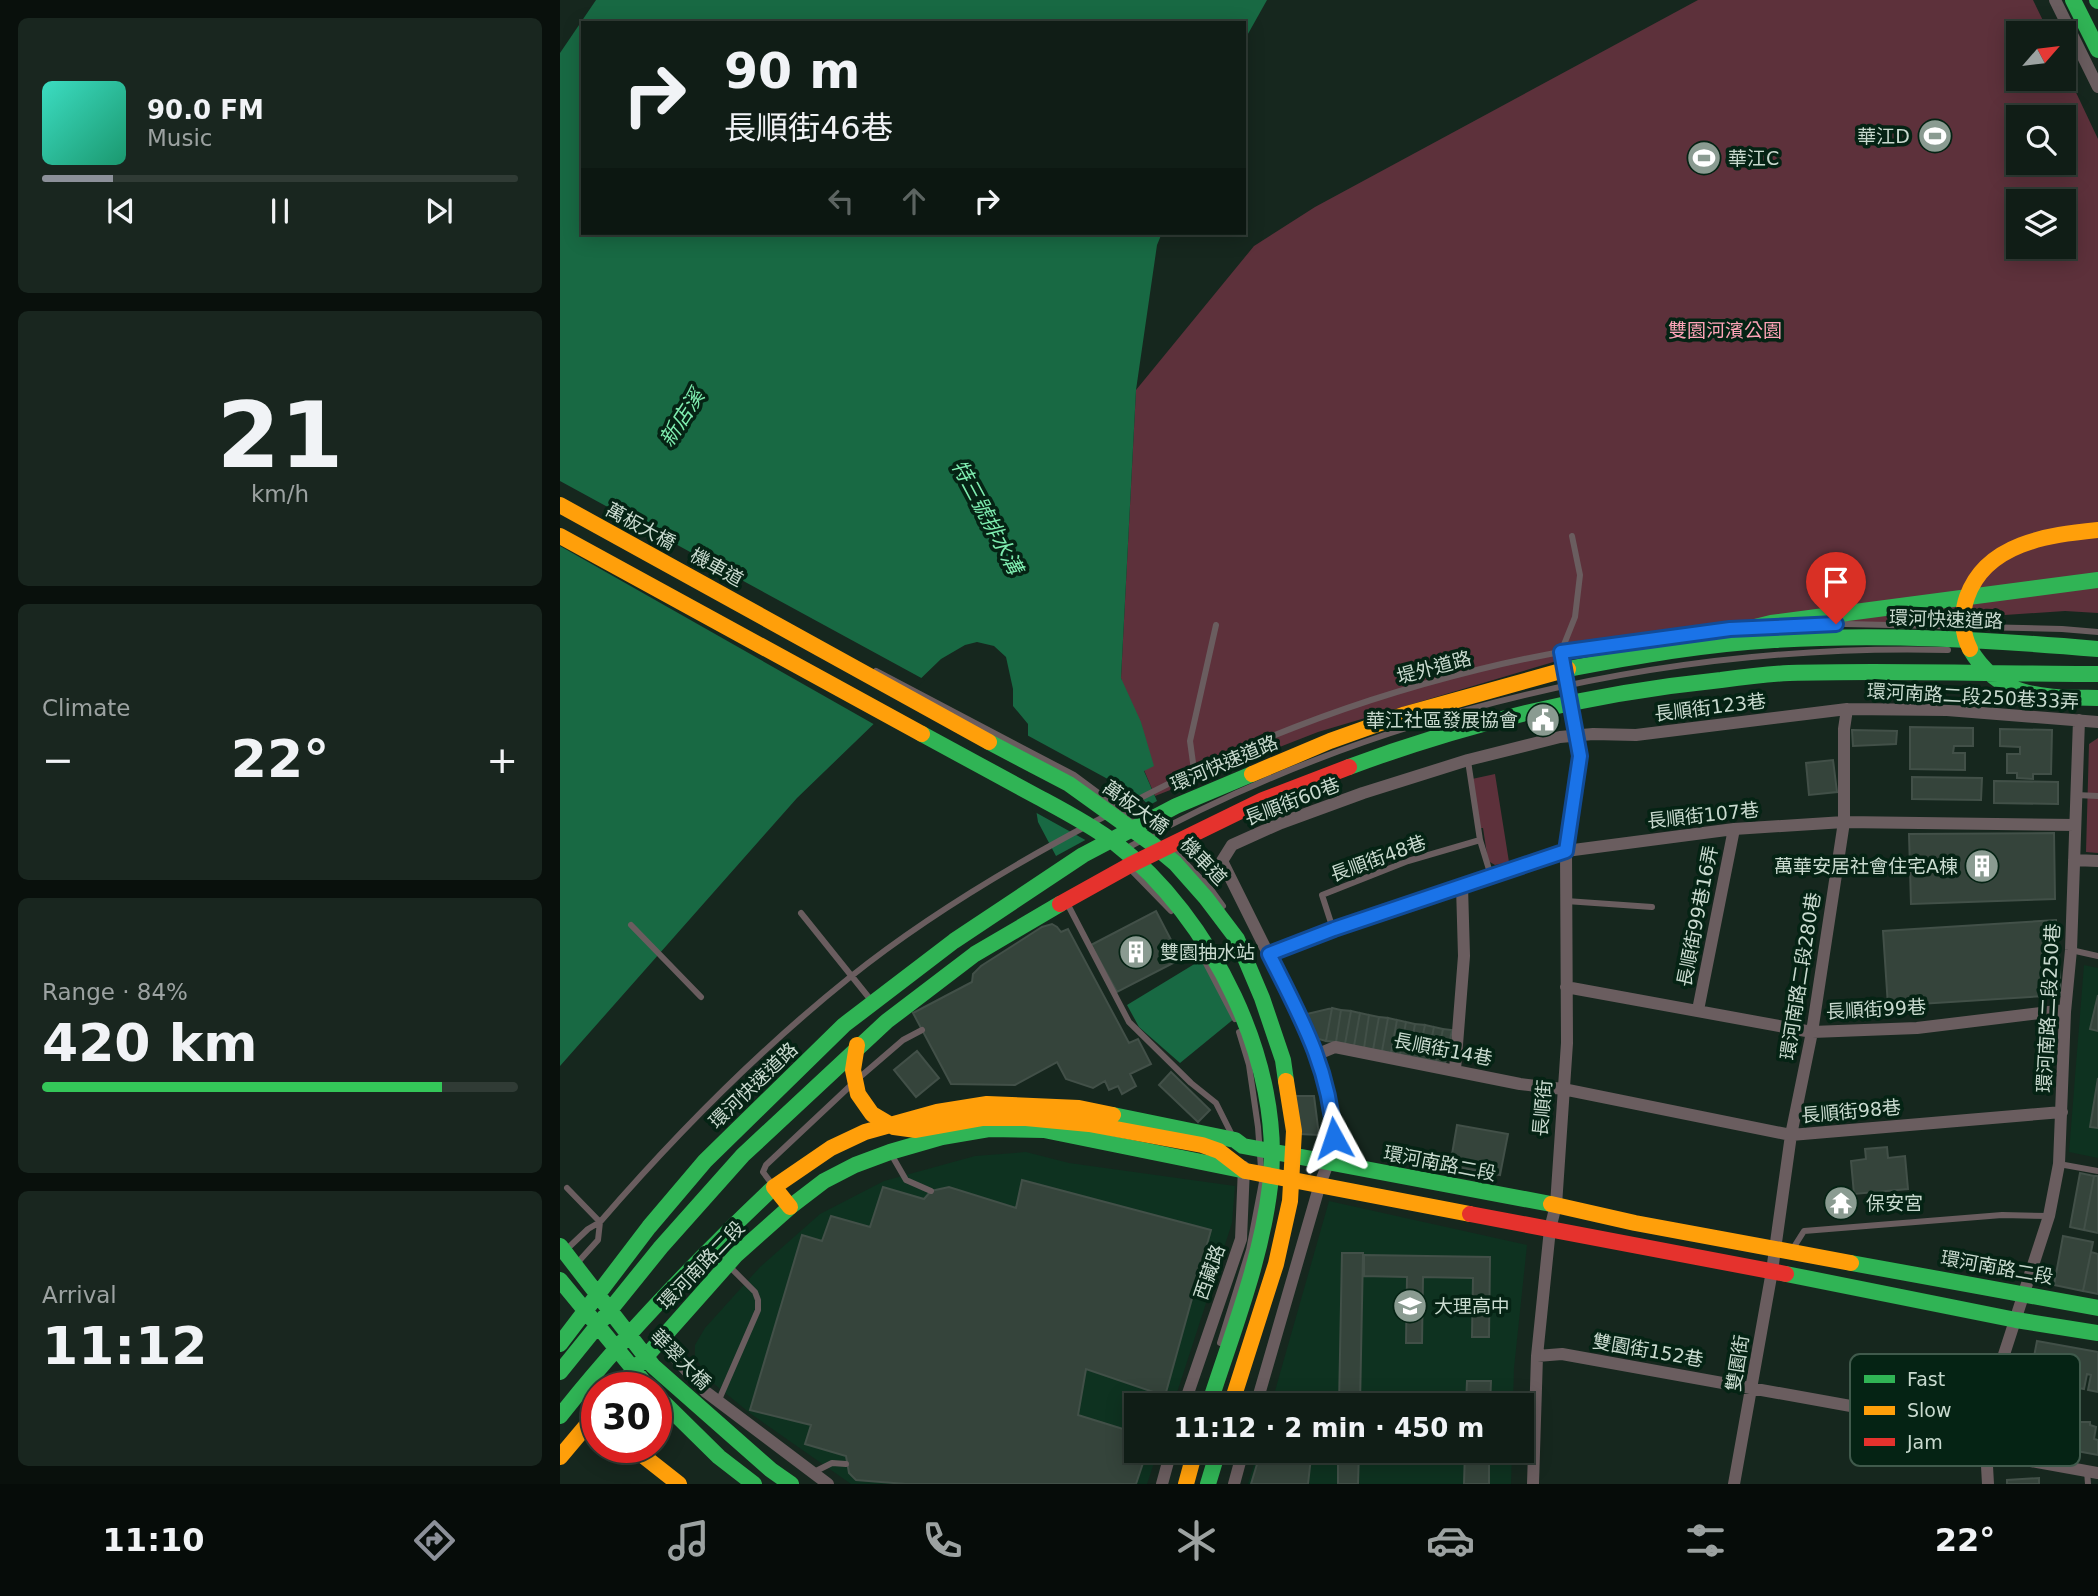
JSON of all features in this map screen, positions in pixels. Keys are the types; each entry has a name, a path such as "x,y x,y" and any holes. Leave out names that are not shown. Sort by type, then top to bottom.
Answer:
{"main road":[{"path":"2073,0 2098,50"},
{"name":"萬板大橋","path":"560,505 958,726 1069,784 1167,856 1206,898 1237,939 1262,998 1283,1060 1294,1131 1290,1201 1276,1264 1235,1393"},
{"path":"2098,530 2056,534 2031,540 2004,552 1985,566 1970,588 1961,614 1964,641 1976,664 1998,683 2020,692 2098,698"},
{"path":"560,536 1078,819 1120,847 1179,906 1204,939 1229,981 1246,1019 1258,1060 1270,1126 1270,1185 1256,1252 1213,1393"},
{"path":"1633,657 1771,623 2098,580"},
{"name":"環河快速道路","path":"560,1344 649,1227 705,1161 844,1025 954,941 1038,883 1083,855 1176,806 1329,741 1475,693 1552,672 1633,657 1773,640 1895,637 1965,638 2098,649"},
{"path":"560,1372 661,1247 743,1155 887,1021 975,954 1065,900 1264,800 1413,743 1491,720 1579,699 1668,685 1788,673 2098,674"},
{"path":"1038,883 890,1003 866,1029 853,1057 852,1072 862,1103 879,1120 909,1130 963,1120 1016,1116 1076,1121 1210,1147 1245,1171"},
{"path":"987,1104 989,1129"},
{"name":"環河南路二段","path":"560,1416 590,1377 649,1310 774,1187 831,1148 865,1132 937,1112 987,1104 1079,1108 1329,1163 2098,1308"},
{"name":"環河南路二段","path":"632,1372 727,1264 790,1207 824,1181 855,1165 890,1152 942,1137 989,1129 1044,1129 1245,1171 1772,1270 2016,1320 2098,1333"},
{"path":"774,1187 790,1207"},
{"name":"華翠大橋","path":"560,1246 653,1366 791,1484"},
{"path":"560,1281 636,1372"},
{"path":"672,1411 719,1457 754,1484"},
{"path":"560,1457 581,1433"},
{"path":"650,1463 670,1481"},
{"path":"1186,1484 1192,1463"},
{"path":"1208,1484 1214,1463"}],"street":[{"path":"2055,0 2098,87"},
{"path":"2098,522 2026,532 1981,556 1957,593 1951,617 1954,641 1966,666 1982,683 2022,704 2098,709"},
{"name":"長順街123巷","path":"1578,735 1636,735 1847,709"},
{"name":"環河南路二段250巷33弄","path":"1847,709 1947,710 2098,722"},
{"name":"環河南路二段280巷","path":"1774,1247 1791,1135 1812,1032 1844,822 1844,729 1847,709"},
{"name":"環河南路二段250巷","path":"2004,1354 2049,1216 2059,1164 2065,1010 2071,950 2079,720"},
{"name":"長順街60巷","path":"1329,1163 1335,1145 1332,1106 1318,1055 1222,861 1232,845 1363,793 1468,760 1578,735"},
{"name":"長順街","path":"1534,1484 1537,1356 1550,1229 1556,1205 1567,1043 1566,851 1580,756 1578,735"},
{"name":"長順街107巷","path":"1566,851 1734,829 1844,822 2075,824"},
{"name":"長順街99巷16弄","path":"1698,1010 1734,829"},
{"path":"2074,860 2098,861"},
{"path":"1455,1070 1464,956 1462,886"},
{"name":"長順街99巷","path":"1566,987 1812,1032 1917,1028 2065,1010"},
{"name":"長順街14巷","path":"1318,1055 1335,1047 1520,1084 1563,1089"},
{"name":"長順街98巷","path":"1563,1089 1791,1135 2062,1112"},
{"name":"西藏路","path":"1188,1393 1241,1238 1245,1171 1239,1143"},
{"path":"1259,1393 1320,1184 1329,1163"},
{"name":"雙園街","path":"1738,1483 1774,1247"},
{"path":"659,1340 706,1392 828,1484"},
{"name":"雙園街152巷","path":"1537,1356 1562,1354 1850,1406"},
{"path":"1162,1484 1168,1463"},
{"path":"1234,1484 1240,1463"},
{"name":"環河南路二段250巷","path":"1987,1466 1988,1484"},
{"path":"2045,1466 2091,1476"}],"lane":[{"name":"機車道","path":"560,498 1074,775 1182,857 1210,888 1243,937 1270,1000 1291,1062 1301,1146 1293,1222 1242,1393"},
{"path":"1572,536 1580,575 1575,617 1561,652 1578,735"},
{"path":"560,544 775,663"},
{"name":"堤外道路","path":"600,1222 660,1153 717,1094 851,976 984,884 1053,844 1194,770 1315,719 1434,681 1561,652 1718,630 1823,624"},
{"path":"1836,624 2098,632"},
{"path":"1194,770 1190,741 1216,625"},
{"path":"1129,847 1181,818 1339,751 1391,732 1474,708 1618,675 1794,653 1948,650"},
{"path":"799,677 1064,820 1085,834"},
{"path":"1468,760 1480,840 1491,876"},
{"path":"2076,794 2098,796"},
{"name":"長順街48巷","path":"1334,929 1322,895 1409,861 1480,840"},
{"path":"1095,841 1106,848"},
{"path":"1269,954 1334,929 1566,851"},
{"path":"1116,855 1173,913 1196,944 1236,1022 1249,1065 1262,1182 1249,1250 1217,1353"},
{"path":"1065,900 1129,1022 1191,1083 1216,1103 1239,1143"},
{"path":"1566,901 1652,908"},
{"path":"801,913 887,1021"},
{"path":"631,925 701,997"},
{"path":"2071,950 2098,956"},
{"path":"729,1134 733,1124 804,1054 843,1033 875,1005"},
{"path":"774,1187 763,1172 766,1165 888,1052 922,1030"},
{"path":"890,1152 906,1180 931,1191"},
{"path":"2059,1164 2098,1171"},
{"path":"567,1188 600,1222"},
{"path":"1791,1252 1804,1231 2002,1216 2049,1216"},
{"path":"560,1255 588,1228 600,1222"},
{"path":"560,1281 598,1240 600,1222"},
{"path":"711,1247 755,1292 758,1300 758,1310 718,1402"},
{"path":"1205,1393 1213,1366"},
{"path":"812,1474 832,1462 846,1464"},
{"path":"1177,1484 1183,1463"},
{"path":"1217,1484 1223,1463"}],"shaded area":[{"path":"2084,965 2098,968 2098,1158 2069,1152"},
{"path":"1026,1152 1069,1163 1235,1186 1232,1223 1177,1393 1124,1393 1124,1463 1154,1463 1147,1484 851,1484 751,1414 708,1379 695,1356 695,1345 705,1328 760,1267 820,1214 884,1181 975,1156"},
{"name":"大理高中","path":"1329,1201 1527,1245 1513,1393 1274,1393"},
{"path":"1254,1463 1512,1463 1511,1484 1248,1484"}],"green space":[{"name":"雙園河濱公園","path":"1698,0 2033,0 2043,21 2006,21 2006,91 2075,91 2098,139 2098,613 2065,611 1624,641 1318,732 1155,796 1144,770 1121,678 1136,390 1254,246 1315,207"},
{"path":"2098,738 2098,853 2086,852 2089,744"},
{"path":"1495,774 1509,862 1495,865 1488,861 1483,828 1479,828 1472,779"}],"water":[{"path":"596,0 1267,0 1246,37 1246,21 582,21"},
{"path":"581,22 581,235 1161,235 1157,245 1136,390 1121,678 1141,722 1154,766 1144,771 1157,801 1056,856 1038,822 1028,758 1028,724 1013,706 1013,689 1006,657 994,646 977,642 965,645 941,659 797,798 560,1066 560,53"},
{"path":"1206,957 1235,1018 1180,1063 1139,1027 1127,1005"}],"pier":[{"path":"560,481 925,680 877,726 560,546"},
{"path":"1025,734 1139,796 1152,808 1089,842 1033,811 1025,758"}],"building":[{"path":"1910,727 1973,728 1973,746 1954,746 1953,753 1965,753 1965,770 1910,769"},
{"path":"2000,729 2052,730 2051,774 2033,774 2033,779 2017,778 2017,773 2007,773 2007,754 2020,754 2020,747 2000,746"},
{"path":"1852,730 1897,731 1896,744 1853,746"},
{"path":"1833,760 1837,792 1809,795 1806,763"},
{"path":"1912,777 1982,778 1981,800 1912,799"},
{"path":"1994,781 2058,782 2058,804 1994,803"},
{"name":"萬華安居社會住宅A棟","path":"2054,833 2055,899 1911,904 1909,834"},
{"name":"雙園抽水站","path":"1156,911 1181,959 1117,992 1091,945"},
{"path":"2056,920 2061,995 1888,1006 1883,931"},
{"path":"1052,924 1061,932 1068,929 1129,1043 1138,1039 1151,1064 1130,1074 1136,1086 1122,1094 1118,1086 1109,1090 1105,1081 1093,1088 1066,1079 1057,1062 1015,1085 951,1084 913,1013 972,982 973,974 981,966 1042,927"},
{"path":"2098,995 2098,1031 2090,1029"},
{"path":"1332,1008 1341,1010 1336,1042 1326,1041"},
{"path":"1332,1008 1326,1041 1315,1038 1307,1014"},
{"path":"1341,1010 1351,1011 1345,1044 1336,1042"},
{"path":"1351,1011 1360,1013 1354,1046 1345,1044"},
{"path":"1360,1013 1369,1015 1364,1048 1354,1046"},
{"path":"1369,1015 1379,1017 1373,1050 1364,1048"},
{"path":"1379,1017 1388,1018 1382,1051 1373,1050"},
{"path":"1388,1018 1397,1020 1391,1053 1382,1051"},
{"path":"1397,1020 1406,1022 1400,1055 1391,1053"},
{"path":"1406,1022 1415,1024 1409,1057 1400,1055"},
{"path":"1415,1024 1425,1025 1418,1058 1409,1057"},
{"path":"1425,1025 1434,1027 1427,1060 1418,1058"},
{"path":"1434,1027 1443,1029 1436,1062 1427,1060"},
{"path":"1443,1029 1452,1030 1445,1064 1436,1062"},
{"path":"917,1051 939,1078 916,1097 894,1070"},
{"path":"1171,1072 1210,1110 1198,1122 1159,1085"},
{"path":"2098,1078 2098,1128 2090,1127"},
{"path":"1294,1096 1314,1096 1319,1135 1299,1134"},
{"path":"1457,1125 1508,1134 1500,1175 1450,1166"},
{"path":"1887,1147 1888,1158 1905,1156 1908,1189 1854,1194 1851,1161 1866,1159 1865,1149"},
{"path":"2080,1173 2094,1176 2084,1230 2070,1227"},
{"path":"2094,1176 2098,1176 2098,1233 2084,1230"},
{"path":"1022,1180 1211,1230 1166,1393 1156,1393 1086,1369 1078,1415 1124,1429 1124,1463 1143,1463 1136,1484 906,1484 856,1480 849,1473 846,1456 805,1444 811,1425 750,1410 802,1235 822,1241 831,1216 870,1227 883,1187 924,1199 931,1191 949,1187 1016,1208"},
{"path":"2063,1236 2093,1242 2083,1291 2054,1285"},
{"path":"2091,1252 2098,1254 2098,1294 2083,1291"},
{"path":"1342,1253 1363,1253 1360,1393 1339,1393"},
{"path":"1364,1255 1490,1257 1489,1337 1472,1337 1473,1278 1423,1277 1422,1343 1406,1343 1407,1277 1364,1276"},
{"path":"2037,1341 2098,1352 2098,1392 2088,1390 2091,1375 2087,1374 2084,1389 2080,1388 2080,1354 2035,1354"},
{"path":"1467,1381 1491,1381 1490,1393 1466,1393"},
{"path":"2080,1422 2090,1422 2090,1425 2096,1427 2094,1439 2098,1440 2098,1455 2080,1452"},
{"path":"1257,1463 1310,1463 1308,1484 1251,1484"},
{"path":"1338,1463 1359,1463 1358,1484 1338,1484"},
{"path":"1465,1463 1489,1463 1489,1484 1464,1484"},
{"path":"2039,1478 2039,1484 2007,1484 2007,1480"}],"traffic: fast":[{"path":"2073,0 2098,50"},
{"path":"1735,632 1771,623 2098,580"},
{"path":"1568,669 1696,648 1814,638 1936,638 2098,649"},
{"path":"1970,649 1982,666 2010,687 2042,696 2098,698"},
{"path":"1349,767 1486,723 1579,701 1673,686 1789,673 2098,674"},
{"path":"922,734 1067,813 1115,843 1150,874 1182,911 1210,952 1234,996 1253,1043 1266,1091 1272,1139 1270,1186 1253,1270 1213,1393"},
{"path":"989,742 1069,784 1151,843 1175,863 1206,898 1237,939 1262,998 1283,1060 1286,1081"},
{"path":"560,1344 649,1227 705,1161 844,1025 954,941 1083,855 1176,806 1252,774"},
{"path":"560,1372 661,1247 743,1155 887,1021 975,954 1060,904"},
{"path":"1113,1115 1235,1140 1243,1146 1551,1204"},
{"path":"632,1372 736,1255 790,1207 824,1181 855,1165 890,1152 942,1137 989,1129 1044,1130 1246,1171"},
{"path":"560,1416 663,1298 774,1187"},
{"path":"560,1246 653,1366 771,1470 791,1484"},
{"path":"1851,1263 2098,1308"},
{"path":"1786,1274 2016,1320 2098,1333"},
{"path":"560,1280 636,1372"},
{"path":"672,1411 719,1457 754,1484"},
{"path":"1208,1484 1214,1463"}],"traffic: slow":[{"path":"560,505 989,742"},
{"path":"1970,649 1964,630 1965,604 1976,579 1988,564 2004,553 2040,539 2098,530"},
{"path":"560,536 922,734"},
{"path":"1252,774 1330,741 1403,715 1568,669"},
{"path":"857,1045 853,1070 858,1094 872,1114 894,1127 916,1130 983,1118 1026,1118 1089,1124 1202,1145 1219,1151 1245,1171"},
{"path":"1235,1393 1276,1264 1290,1201 1294,1131 1286,1081"},
{"path":"790,1207 774,1187 831,1148 865,1132 937,1112 987,1104 1079,1108 1113,1115"},
{"path":"1246,1171 1470,1214"},
{"path":"1551,1204 1635,1223 1851,1263"},
{"path":"560,1457 581,1432"},
{"path":"652,1463 679,1484"},
{"path":"1186,1484 1192,1463"}],"traffic: jam":[{"path":"1060,904 1130,865 1263,800 1349,767"},
{"path":"1470,1214 1786,1274"}],"place":[{"name":"華江D","path":"1935,136"},
{"name":"華江C","path":"1704,158"},
{"name":"華江社區發展協會","path":"1543,720"},
{"name":"萬華安居社會住宅A棟","path":"1982,866"},
{"name":"雙園抽水站","path":"1136,952"},
{"name":"保安宮","path":"1841,1203"},
{"name":"大理高中","path":"1410,1306"}],"route":[{"path":"1334,1138 1332,1106 1318,1055 1269,954 1334,929 1566,851 1580,756 1561,652 1730,629 1836,624"}],"water label":[{"name":"新店溪","path":"682,418"},
{"name":"特三號排水溝","path":"987,517"}]}
